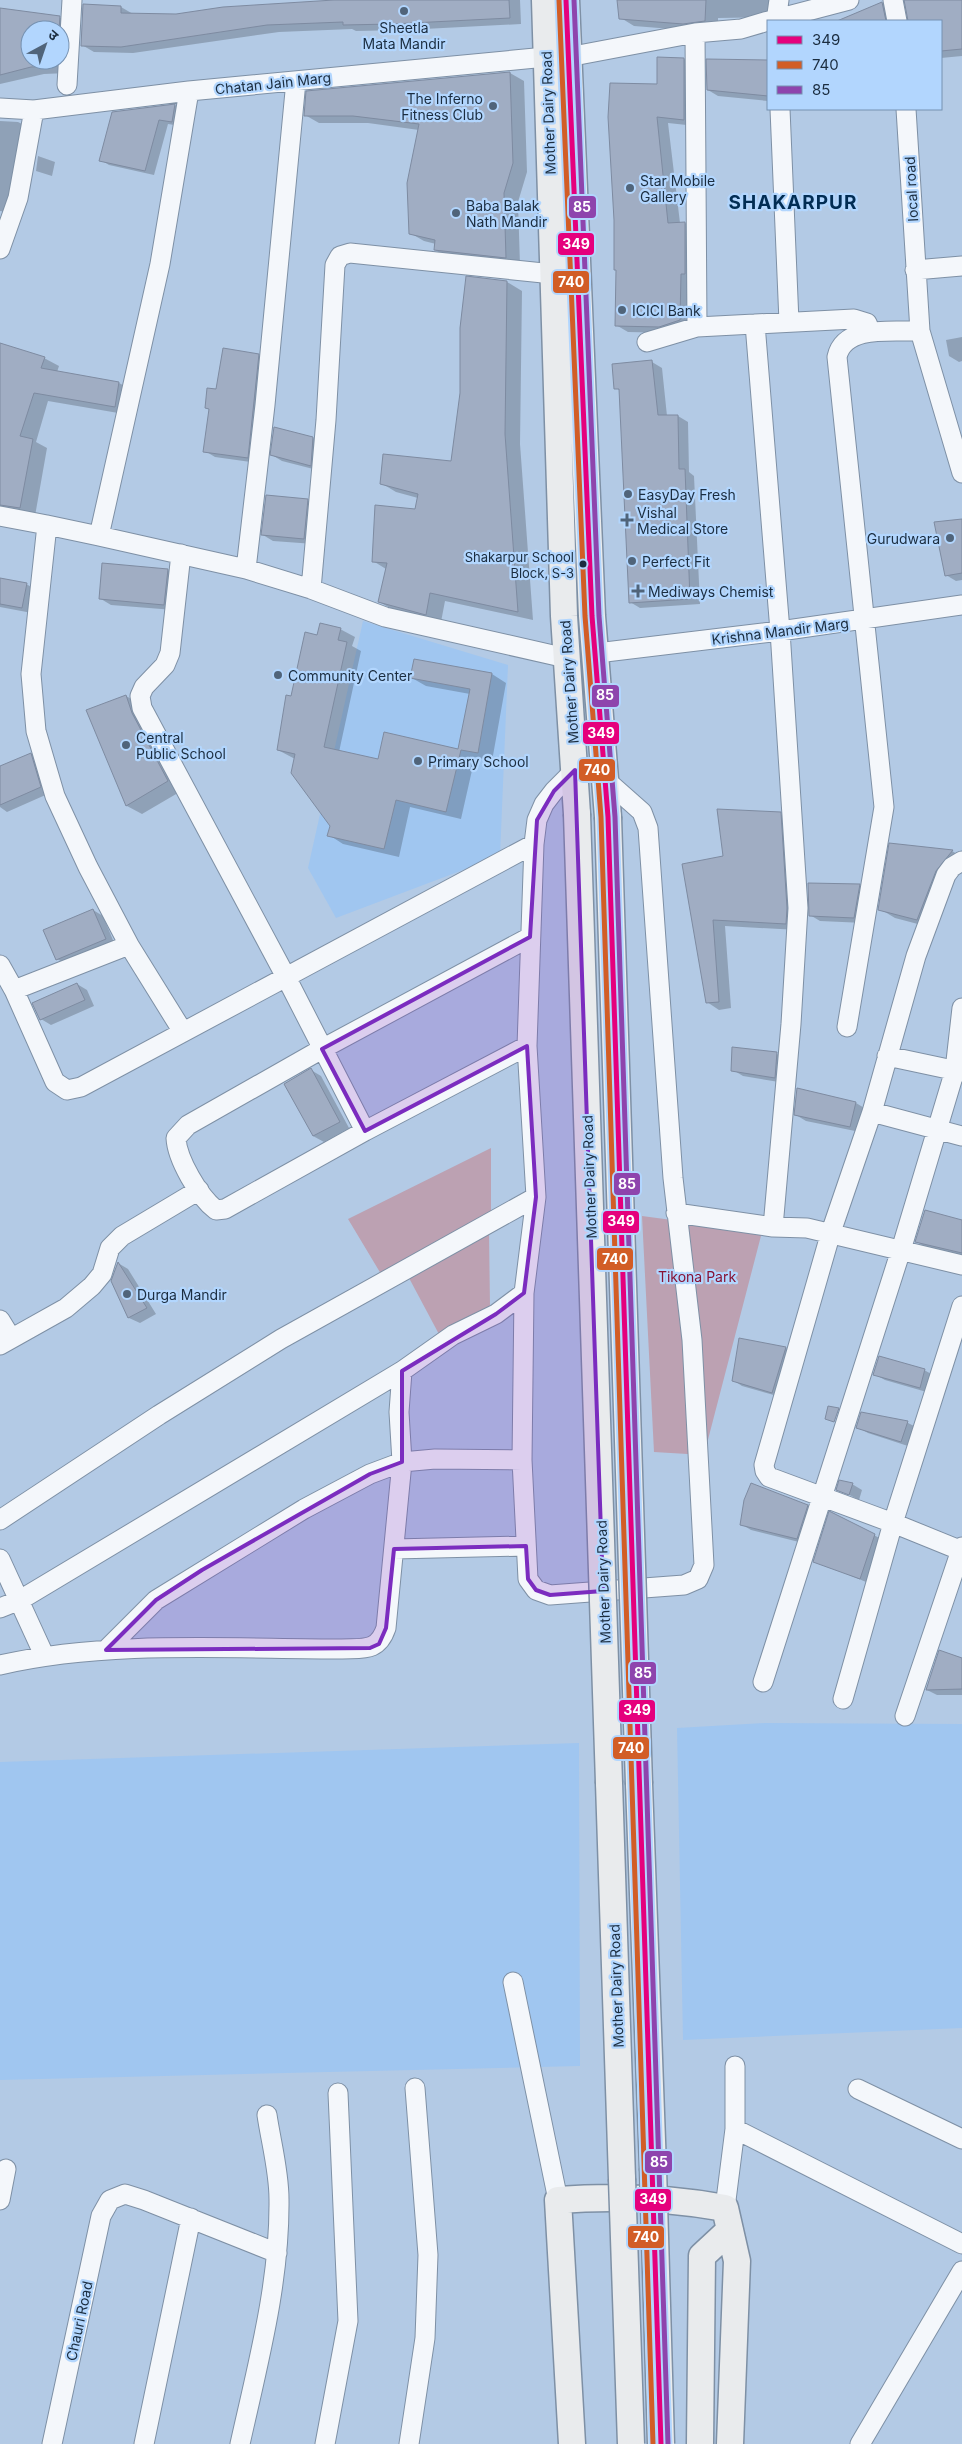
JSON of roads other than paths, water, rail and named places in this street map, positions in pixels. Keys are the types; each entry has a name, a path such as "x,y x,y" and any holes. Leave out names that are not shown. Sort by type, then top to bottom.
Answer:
{"main road":[{"name":"Mother Dairy Road","path":"545,0 557,57 592,616 597,653 607,781 661,2444"},
{"name":"Mother Dairy Road","path":"566,0 557,57 553,274 566,658 577,814 631,2444"},
{"path":"572,2444 558,2200 594,2198 688,2201 728,2219"},
{"path":"700,2444 702,2256 728,2219"},
{"path":"728,2219 737,2261 730,2444"}],"street":[{"path":"67,85 72,0"},
{"path":"772,20 779,0"},
{"name":"Chatan Jain Marg","path":"776,20 849,0"},
{"path":"893,0 897,20"},
{"name":"Chatan Jain Marg","path":"0,108 34,110 296,81 557,57 695,33 741,29 767,22"},
{"path":"695,33 697,327"},
{"path":"246,569 265,405 296,81"},
{"path":"99,536 160,264 189,92"},
{"path":"0,249 18,198 34,110"},
{"path":"780,110 789,322"},
{"name":"local road","path":"906,110 920,331 962,472"},
{"path":"311,589 326,420 335,265 340,256 350,253 553,274"},
{"path":"915,270 962,266"},
{"path":"647,342 697,327 854,319 867,323 871,332"},
{"path":"755,324 780,631 798,908 791,1024 773,1227"},
{"path":"848,1027 884,807 837,357 839,347 848,339 871,332 920,331"},
{"path":"0,516 246,569 311,589 385,617 566,658"},
{"path":"47,525 31,674 36,731 55,796 88,867 129,944 183,1032"},
{"path":"181,554 170,652 165,665 144,687 140,696 142,708 286,977 364,1130"},
{"name":"Krishna Mandir Marg","path":"597,653 865,620 962,605"},
{"path":"575,770 544,804 537,820 534,844 530,937 527,1046 536,1197 524,1293 522,1460 528,1579 536,1590 550,1595 684,1585 698,1579 704,1565 692,1340 676,1213 648,828 642,812 607,781"},
{"path":"0,965 14,990 55,1082 68,1090 81,1087 534,844"},
{"path":"906,1716 962,1550 769,1477 764,1465 831,1232 872,1112 916,956 946,875 952,866 962,861"},
{"path":"527,1046 364,1130 225,1209 216,1210 208,1204 177,1152 176,1138 188,1125 322,1049 530,937"},
{"path":"14,990 129,944"},
{"path":"763,1682 902,1250 938,1130 959,1071 962,1008"},
{"path":"887,1056 959,1071"},
{"path":"872,1112 962,1136"},
{"path":"0,1320 5,1342 66,1308 92,1286 102,1274 110,1248 122,1236 199,1190"},
{"path":"0,1520 281,1339 536,1197"},
{"path":"676,1213 773,1227 807,1228 831,1232 962,1265"},
{"path":"0,1608 20,1600 402,1372 453,1335 496,1314 524,1293"},
{"path":"843,1699 893,1523 962,1306"},
{"path":"0,1665 44,1655 106,1650 370,1648 379,1644 386,1628 402,1462 399,1412 402,1372"},
{"path":"106,1650 156,1600 202,1570 370,1474 402,1462 435,1459 522,1460"},
{"path":"394,1549 526,1546"},
{"path":"0,1559 44,1655"},
{"path":"512,1982 558,2200"},
{"path":"728,2219 735,2129 735,2066"},
{"path":"409,2444 425,2338 428,2255 415,2088"},
{"path":"858,2090 962,2138"},
{"path":"325,2444 348,2320 338,2093"},
{"path":"240,2444 269,2311 277,2253 279,2197 267,2115"},
{"path":"735,2129 962,2244"},
{"path":"0,2200 6,2169"},
{"name":"Chauri Road","path":"52,2444 101,2216 110,2200 125,2194 191,2218"},
{"path":"144,2444 191,2218 277,2253"},
{"path":"860,2444 962,2271"}],"place":[{"name":"Sheetla Mata Mandir","path":"404,11"},
{"name":"The Inferno Fitness Club","path":"493,106"},
{"name":"Star Mobile Gallery","path":"630,188"},
{"name":"Baba Balak Nath Mandir","path":"456,213"},
{"name":"ICICI Bank","path":"622,310"},
{"name":"EasyDay Fresh","path":"628,494"},
{"name":"Vishal Medical Store","path":"627,520"},
{"name":"Gurudwara","path":"950,538"},
{"name":"Perfect Fit","path":"632,561"},
{"name":"Shakarpur School Block, S-3","path":"583,564"},
{"name":"Mediways Chemist","path":"638,591"},
{"name":"Community Center","path":"278,675"},
{"name":"Central Public School","path":"126,745"},
{"name":"Primary School","path":"418,761"},
{"name":"Durga Mandir","path":"127,1294"}],"district":[{"name":"SHAKARPUR","path":"793,202"}],"park label":[{"name":"Tikona Park","path":"697,1276"}]}
